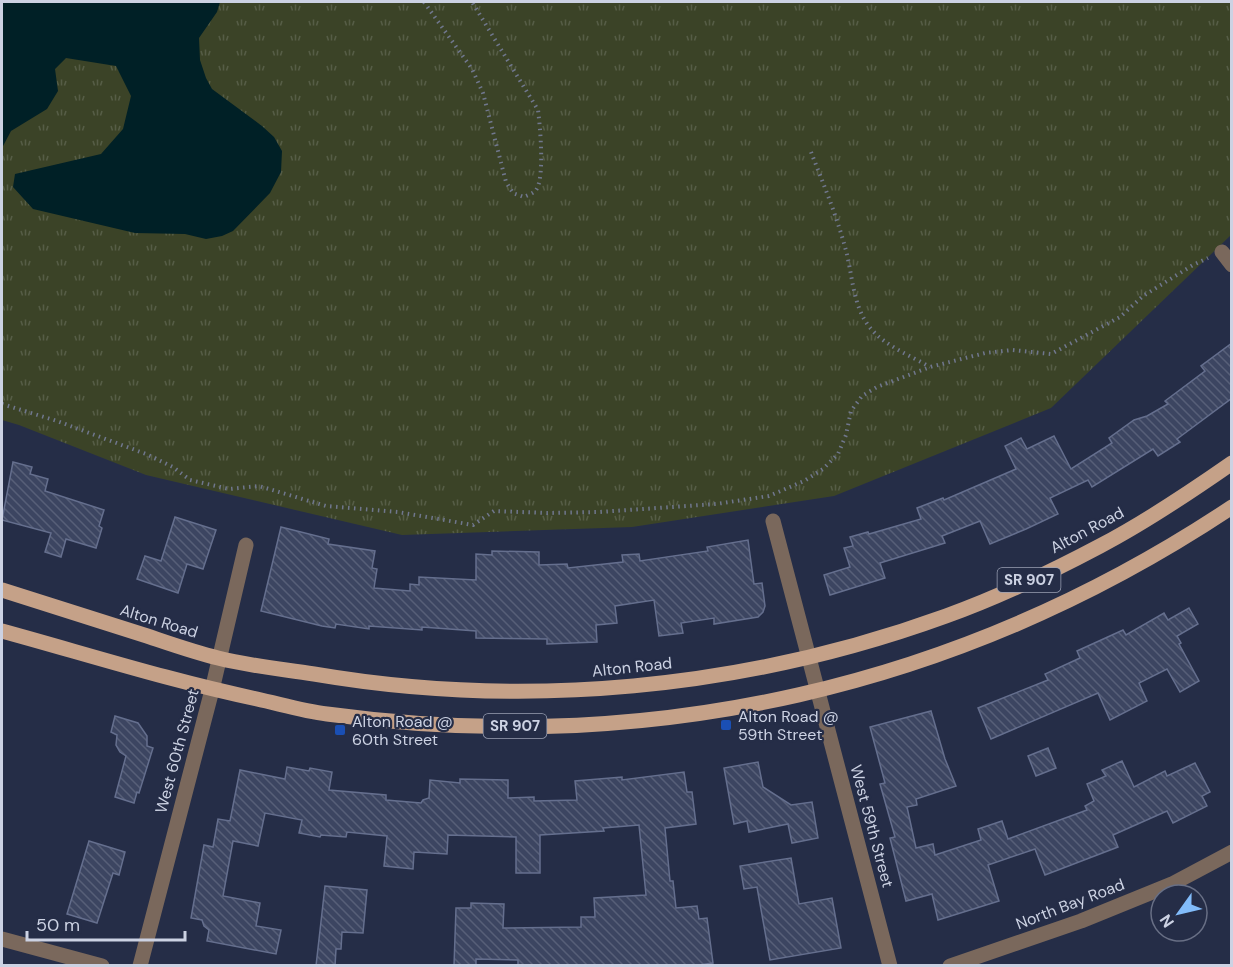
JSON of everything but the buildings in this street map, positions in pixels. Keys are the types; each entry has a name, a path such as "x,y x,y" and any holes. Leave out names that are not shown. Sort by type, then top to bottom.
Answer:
{"main road":[{"name":"Alton Road","path":"2,590 219,659 397,686 466,691 544,692 608,689 732,674 856,645 948,616 1101,546 1173,503 1232,463"},
{"name":"SR 907","path":"2,631 212,690 324,714 462,727 612,724 739,707 818,692 965,646 1024,622 1114,578 1196,531 1232,507"}],"street":[{"path":"1222,252 1232,265"},
{"name":"West 59th Street","path":"773,521 890,966"},
{"name":"West 60th Street","path":"140,966 212,690 246,545"},
{"name":"North Bay Road","path":"951,966 1101,913 1172,884 1232,852"},
{"path":"2,939 102,966"}],"path":[{"path":"424,2 472,69 483,93 506,182 513,193 524,197 535,191 540,180 538,110 472,2"},
{"path":"811,152 840,229 858,305 867,324 884,340 930,367"},
{"path":"2,404 57,421 146,454 173,467 190,480 229,489 259,486 326,506 398,512 472,525 494,511 598,512 716,504 769,496 823,470 838,454 846,435 851,411 862,396 877,387 930,367 984,353 1012,350 1051,354 1120,316 1143,296 1193,265 1222,252"}],"green space":[{"path":"2,2 1231,2 1231,235 1051,408 834,496 632,527 402,535 146,475 2,420"}],"shaded area":[{"path":"2,2 220,2 217,12 199,38 200,60 212,89 262,126 274,137 282,151 281,172 270,193 233,231 206,239 185,234 135,233 33,209 13,187 15,174 101,154 123,129 131,96 116,66 66,58 55,69 58,91 47,109 11,131 2,148"}],"place":[{"name":"Alton Road @ 59th Street","path":"726,725"},
{"name":"Alton Road @ 60th Street","path":"340,730"}]}
